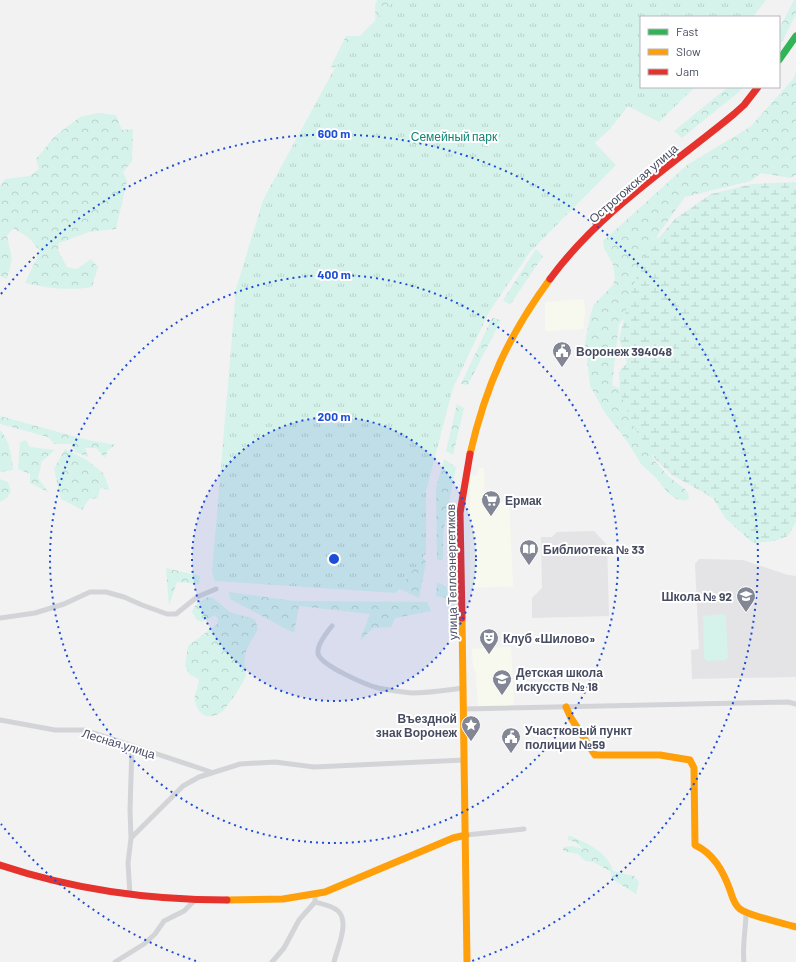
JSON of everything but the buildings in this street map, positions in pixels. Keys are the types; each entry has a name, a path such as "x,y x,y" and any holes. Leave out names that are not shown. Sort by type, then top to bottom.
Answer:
{"street":[{"path":"780,59 796,36"},
{"name":"Острогожская улица","path":"532,304 567,258 599,226 738,110 757,88"},
{"name":"улица Теплоэнергетиков","path":"467,962 464,688 460,512 462,492 478,422 495,371 505,349 532,304"},
{"path":"0,618 34,613 64,604 90,592 106,592 124,597 167,614 176,614 197,597 216,589"},
{"path":"332,626 320,646 318,653 320,658 334,669 376,687 394,691 413,693 464,688"},
{"path":"464,709 788,702 796,704"},
{"path":"566,707 571,718 595,755 655,754 690,760 694,768 695,844 702,847 714,859 722,872 734,901 741,910 796,927"},
{"name":"Лесная улица","path":"0,720 55,730 86,730 212,772"},
{"path":"130,895 128,862 131,838 130,810 132,746"},
{"path":"131,838 184,786 199,776 240,764 275,762 314,766 464,760"},
{"path":"0,866 57,883 130,895 195,900 275,900 315,898 453,838 466,835 524,829"},
{"path":"272,962 284,948 315,898"},
{"path":"315,898 338,911 343,920 343,932 334,962"},
{"path":"114,962 144,944 164,921 184,911 195,900"},
{"path":"744,962 742,953 745,937 746,912"}],"shaded area":[{"path":"584,299 585,312 583,329 545,331 545,302"},
{"path":"479,468 484,468 485,503 509,502 513,586 470,588 470,476 477,475"},
{"path":"594,531 607,545 609,616 532,618 532,598 542,588 541,537 552,537 557,532"},
{"name":"Школа № 92","path":"699,559 743,560 788,575 796,576 796,677 692,679 691,650 699,649 695,564"},
{"path":"511,647 514,705 478,706 476,672 473,667 472,649"}],"green space":[{"path":"377,0 419,0 345,65 330,68 346,36 376,36 375,6"},
{"name":"Семейный парк","path":"395,0 766,0 754,16 640,16 640,88 694,88 659,122 628,106 610,129 595,143 616,165 530,252 489,312 453,388 426,491 426,553 396,593 215,581 212,572 236,289 263,200 343,53"},
{"path":"794,0 796,0 796,14 780,43 780,27"},
{"path":"796,72 796,175 790,178 761,173 751,181 685,197 657,236 661,260 645,295 619,324 612,385 626,391 631,409 654,460 668,476 688,493 689,498 685,501 677,499 669,494 655,477 641,464 629,444 605,413 590,386 585,342 590,317 594,304 613,285 615,278 613,265 604,248 603,241 687,165 750,127 793,79"},
{"path":"727,88 742,88 682,138 674,131"},
{"path":"98,113 116,115 122,130 133,129 132,161 123,172 127,181 116,229 89,232 59,243 58,250 67,267 77,269 91,259 98,267 92,287 75,289 58,288 25,283 40,251 29,238 13,228 7,236 12,259 7,279 0,276 0,186 5,179 29,176 39,169 36,159 55,136 80,117"},
{"path":"796,182 796,522 788,536 774,541 753,543 725,518 713,498 672,475 655,459 635,429 620,393 619,372 627,363 619,339 627,306 642,260 649,249 675,219 711,194 752,184"},
{"path":"536,249 543,256 510,305 503,300"},
{"path":"492,318 501,320 468,385 461,384"},
{"path":"457,404 464,408 453,455 446,451"},
{"path":"0,416 88,440 116,445 108,450 105,458 96,448 85,448 88,457 75,452 71,444 54,444 48,437 0,424"},
{"path":"0,430 8,444 13,470 0,472"},
{"path":"26,440 30,447 55,450 42,461 38,478 48,492 30,483 30,474 18,469 20,442"},
{"path":"65,449 87,460 103,473 110,490 100,488 98,498 89,499 82,510 61,499 54,469"},
{"path":"444,459 456,467 443,533 443,560 437,560 436,488"},
{"path":"0,479 8,482 11,491 7,498 0,502"},
{"path":"418,551 426,562 419,598 393,586"},
{"path":"166,568 200,576 199,584 177,582 169,606"},
{"path":"437,582 447,587 447,598 436,596"},
{"path":"229,592 294,601 427,602 431,611 395,618 391,627 373,628 360,641 370,614 299,606 294,633 230,599"},
{"path":"208,597 213,598 230,612 255,620 258,629 248,646 246,653 244,662 246,675 243,682 223,711 213,716 206,716 198,709 195,702 195,696 199,679 190,675 185,666 188,646 217,624 218,619 215,615 202,622 197,620 192,612 200,601"},
{"path":"724,614 726,618 728,657 726,660 707,661 704,658 703,616"},
{"path":"568,836 571,836 596,849 607,859 613,871 634,876 639,882 636,894 612,879 610,871 593,862 585,861 578,854 563,851 563,847 572,846 583,849 575,842 568,840"}],"traffic: fast":[{"path":"780,59 796,36"}],"traffic: slow":[{"path":"470,454 483,406 500,362 522,321 550,279"},
{"path":"462,618 467,962"},
{"path":"566,707 571,718 595,755 660,755 690,760 694,768 695,845 713,858 724,876 735,903 740,909 758,917 796,927"},
{"path":"227,900 283,899 325,892 453,838 466,835"}],"traffic: jam":[{"path":"550,279 569,255 613,211 734,114 744,105 757,88"},
{"path":"462,618 460,513 470,454"},
{"path":"0,865 56,881 112,892 140,896 198,900 227,900"}],"place":[{"name":"Воронеж 394048","path":"562,368"},
{"name":"Ермак","path":"491,517"},
{"name":"Библиотека № 33","path":"529,566"},
{"name":"Школа № 92","path":"746,613"},
{"name":"Клуб «Шилово»","path":"489,655"},
{"name":"Детская школа искусств № 18","path":"502,696"},
{"name":"Въездной знак Воронеж","path":"471,742"},
{"name":"Участковый пункт полиции №59","path":"511,754"}]}
